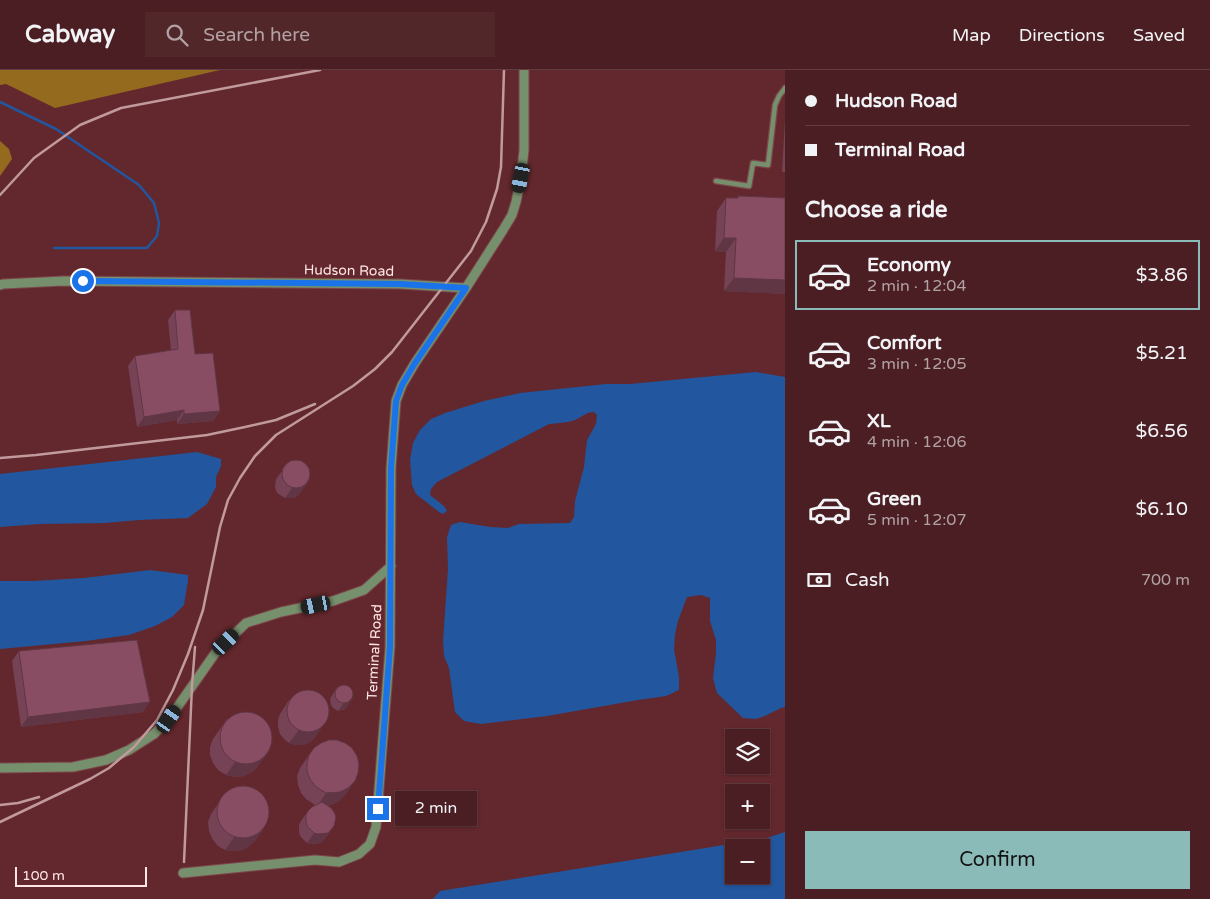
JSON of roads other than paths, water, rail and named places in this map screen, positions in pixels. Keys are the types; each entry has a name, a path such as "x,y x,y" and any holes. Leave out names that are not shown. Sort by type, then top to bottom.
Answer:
{"street":[{"path":"466,288 512,215 516,202 524,150 524,70"},
{"name":"Hudson Road","path":"0,285 73,281 400,284 466,288"},
{"name":"Terminal Road","path":"183,873 315,860 339,862 358,854 370,844 376,827 389,657 391,468 396,401 402,385 415,363 466,288"},
{"path":"0,768 73,767 106,760 129,750 154,734 169,719 216,652 246,623 281,612 333,601 364,590 390,566"}],"lane":[{"path":"716,181 749,186 753,163 768,165 775,105 785,88"}],"water":[{"path":"756,372 785,377 785,707 756,719 743,718 717,693 713,678 716,640 710,621 710,598 701,595 687,597 678,621 674,649 679,677 679,690 666,696 547,716 481,724 464,721 455,712 449,668 444,656 443,641 448,569 447,537 451,525 460,522 508,528 519,524 570,523 574,517 575,501 584,467 587,440 596,424 597,415 591,412 572,421 549,424 437,482 431,489 430,495 444,506 447,511 443,514 416,494 412,485 410,460 413,443 420,430 431,419 445,413 484,401 520,393"},
{"path":"197,452 221,459 221,466 216,477 216,487 207,504 188,518 0,527 0,474"},
{"path":"150,570 188,575 184,605 172,617 155,626 129,635 0,649 0,581 84,578"},
{"path":"785,832 785,899 433,899 440,891 725,845 725,884 770,884 770,839 761,839"}],"waterway":[{"path":"0,102 56,129 139,185 154,203 159,223 157,236 147,248 54,248"}],"railway":[{"path":"0,195 34,158 80,125 121,108 320,70"},
{"path":"0,822 109,768 134,747 157,720 173,690 188,654 203,610 220,527 228,500 240,478 255,456 276,435 353,386 375,369 392,352 471,251 486,222 497,189 501,167 504,70"},
{"path":"0,458 207,435 276,420 315,404"},
{"path":"184,862 195,647"},
{"path":"0,805 18,803 39,797"}]}
